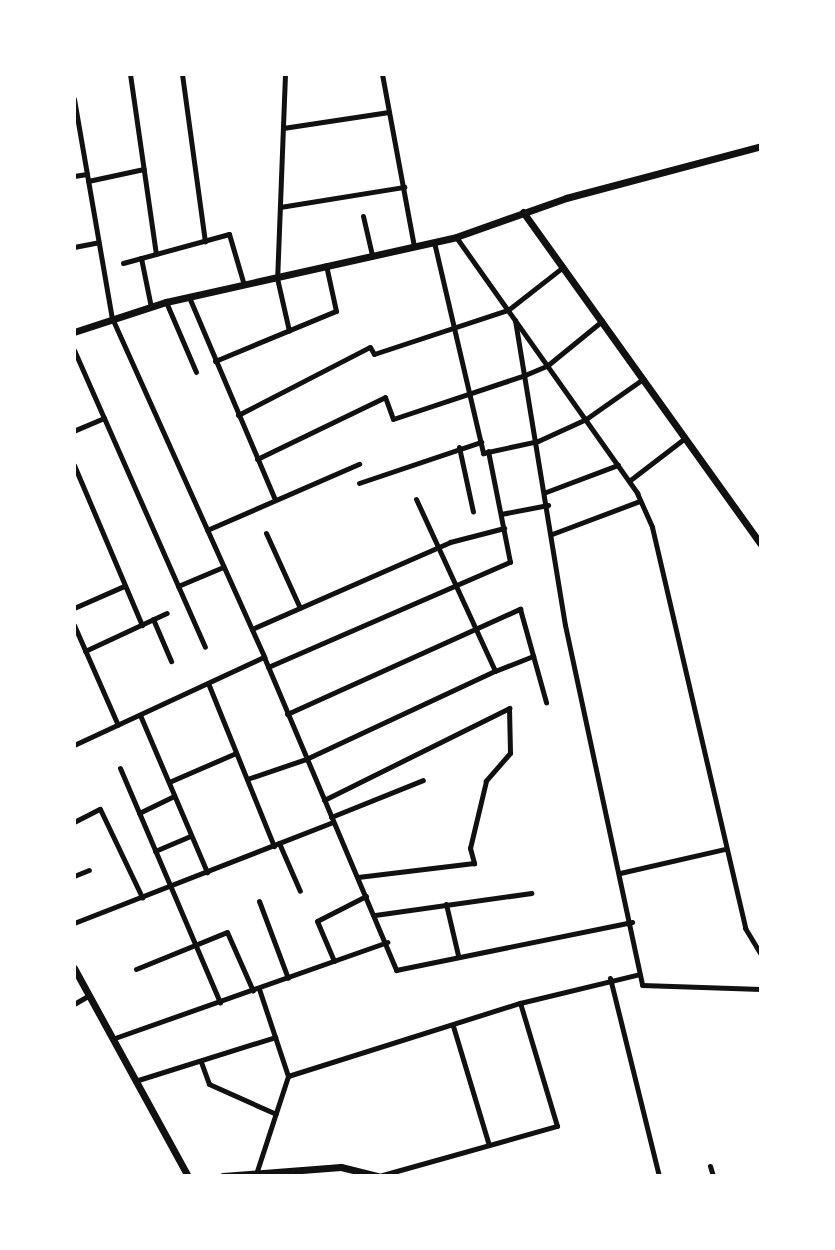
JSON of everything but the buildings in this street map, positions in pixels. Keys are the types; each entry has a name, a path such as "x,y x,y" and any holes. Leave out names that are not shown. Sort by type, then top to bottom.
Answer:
{"street":[{"path":"130,74 156,254"},
{"path":"182,74 205,241"},
{"path":"285,74 277,278 289,331"},
{"path":"382,74 415,246"},
{"path":"74,99 112,318 252,629 387,942 396,970 632,922"},
{"path":"283,128 389,112"},
{"path":"74,332 166,302 456,237 523,212 761,146"},
{"path":"74,176 144,169"},
{"path":"280,207 404,187"},
{"path":"523,212 761,544"},
{"path":"363,216 372,254"},
{"path":"123,263 229,234 244,286"},
{"path":"456,237 586,419 640,501 671,604 745,928 761,955"},
{"path":"74,247 99,242"},
{"path":"434,242 457,325 483,453 538,441 586,419 643,379"},
{"path":"141,258 151,307"},
{"path":"215,361 336,311 326,265"},
{"path":"238,415 370,347 374,354 508,310 564,266"},
{"path":"189,297 275,500"},
{"path":"166,302 196,372"},
{"path":"515,320 538,441 565,625 632,922 642,985 761,989"},
{"path":"257,459 385,397 393,419 471,396 525,375 548,365 602,321"},
{"path":"74,350 205,647"},
{"path":"74,431 104,418"},
{"path":"629,481 685,438"},
{"path":"359,483 481,442"},
{"path":"459,447 473,512"},
{"path":"268,667 510,562 488,451"},
{"path":"207,530 359,464"},
{"path":"74,465 142,625"},
{"path":"546,492 618,465"},
{"path":"416,499 495,671"},
{"path":"552,534 640,501"},
{"path":"501,514 548,505"},
{"path":"252,629 440,546 504,528"},
{"path":"266,533 300,608"},
{"path":"178,586 223,567"},
{"path":"74,608 124,586"},
{"path":"287,714 520,609 546,702"},
{"path":"85,651 167,613"},
{"path":"153,619 171,661"},
{"path":"74,625 118,725"},
{"path":"247,779 306,759 533,656"},
{"path":"74,745 264,657"},
{"path":"208,683 247,779 300,891"},
{"path":"324,800 509,708 510,753 486,781 470,848 474,863 358,877"},
{"path":"140,714 207,872"},
{"path":"169,782 236,753"},
{"path":"120,768 220,1003"},
{"path":"74,923 276,844 423,780"},
{"path":"139,813 174,796"},
{"path":"74,822 100,809 142,897"},
{"path":"155,851 191,836"},
{"path":"620,873 725,849"},
{"path":"74,876 89,870"},
{"path":"375,915 531,893"},
{"path":"334,961 317,921 366,896"},
{"path":"259,901 288,978"},
{"path":"446,904 458,955"},
{"path":"136,969 227,932 256,990 288,1076 257,1171"},
{"path":"111,1040 387,942"},
{"path":"74,968 188,1176"},
{"path":"288,1076 520,1003 610,978 640,974"},
{"path":"610,978 659,1176"},
{"path":"74,1004 88,996"},
{"path":"226,1176 257,1171 341,1167 378,1176 557,1126 520,1003"},
{"path":"453,1026 489,1145"},
{"path":"134,1081 275,1037"},
{"path":"201,1062 209,1084 276,1114"},
{"path":"710,1166 713,1176"},
{"path":"341,1167 345,1176"}]}
